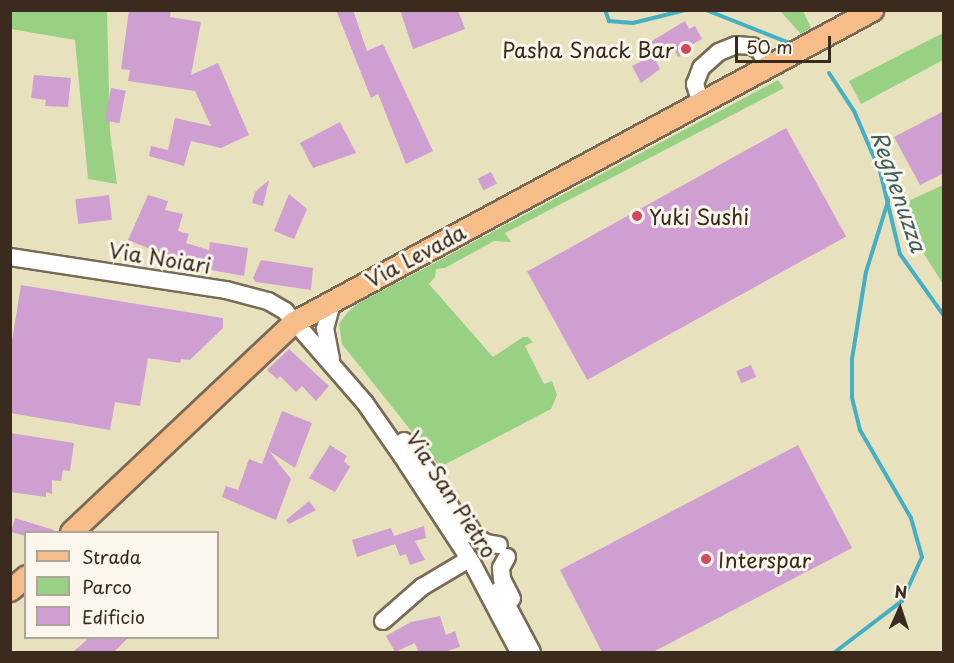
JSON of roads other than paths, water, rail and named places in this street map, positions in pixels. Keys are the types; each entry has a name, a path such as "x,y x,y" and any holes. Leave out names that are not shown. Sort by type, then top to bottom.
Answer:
{"main road":[{"name":"Via Levada","path":"72,531 294,322 347,291 872,10"},
{"path":"10,590 24,578"}],"street":[{"path":"701,103 695,84 701,68 720,52 736,45 752,46 760,51 769,67"},
{"name":"Via Noiari","path":"10,256 251,296 285,311 294,322"},
{"name":"Via San Pietro","path":"335,368 325,342 327,316 347,291"},
{"name":"Via San Pietro","path":"294,322 365,403 432,501 478,561"},
{"path":"365,403 396,432 434,478 516,633 532,652"},
{"path":"434,478 442,483 475,536 503,551"},
{"path":"384,621 422,587 503,551"},
{"path":"503,551 502,579 525,625 516,633"},
{"path":"516,633 519,652"}],"waterway":[{"name":"Reghenuzza","path":"605,10 609,21 633,23 685,10"},
{"name":"Reghenuzza","path":"706,10 792,44"},
{"name":"Reghenuzza","path":"829,73 854,111 880,171 900,254 944,316"},
{"path":"835,652 902,601 922,557 911,518 860,430 852,397 852,359 866,272 889,198"}],"place":[{"name":"Pasha Snack Bar","path":"686,49"},
{"name":"Yuki Sushi","path":"637,216"},
{"name":"Interspar","path":"706,559"}]}
